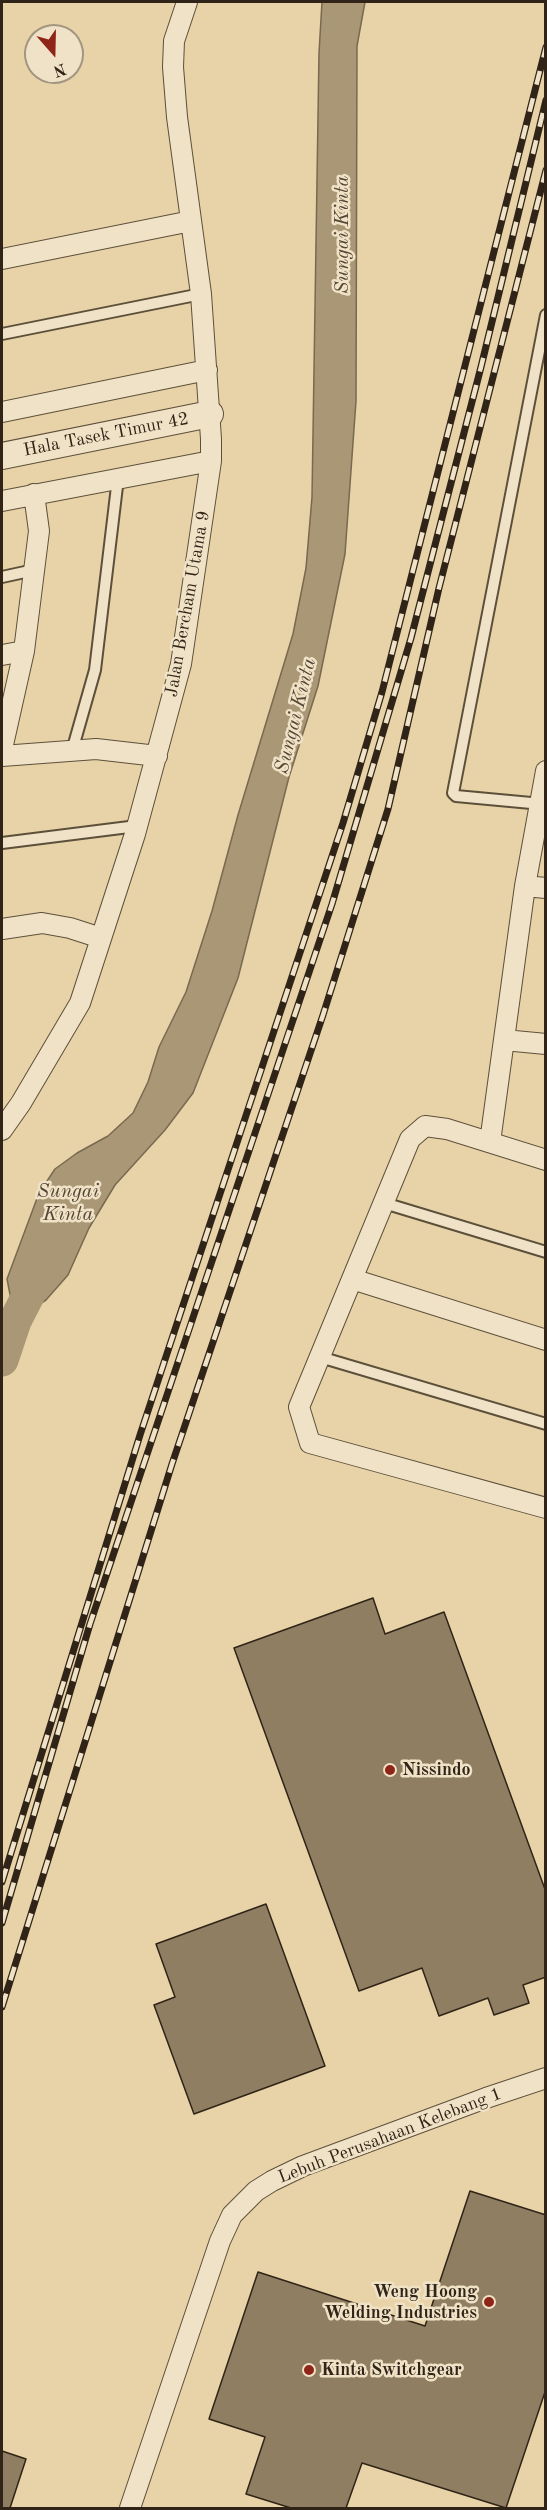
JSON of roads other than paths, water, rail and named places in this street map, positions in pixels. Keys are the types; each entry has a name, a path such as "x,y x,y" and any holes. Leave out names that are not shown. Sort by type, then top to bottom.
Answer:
{"street":[{"name":"Jalan Bercham Utama 9","path":"2,1130 80,1003 137,825 181,664 211,461 210,414 201,294 177,117 173,67 174,41 187,2"},
{"path":"2,259 191,221"},
{"path":"2,411 207,370"},
{"name":"Hala Tasek Timur 42","path":"2,456 210,414"},
{"path":"2,501 211,461"},
{"path":"2,749 24,651 39,531 34,494"},
{"path":"2,655 24,651"},
{"path":"2,756 110,750 157,756"},
{"path":"490,1142 525,886 543,804 546,771"},
{"path":"525,886 546,888"},
{"path":"2,929 42,923 70,928 101,938"},
{"path":"504,1040 546,1044"},
{"path":"546,1160 447,1129 425,1126 410,1139 299,1407 309,1443 546,1508"},
{"path":"352,1279 546,1340"},
{"name":"Lebuh Perusahaan Kelebang 1","path":"130,2508 220,2241 232,2215 248,2199 272,2181 303,2166 546,2078"}],"lane":[{"path":"2,334 201,294"},
{"path":"543,804 456,796 453,793 546,315"},
{"path":"72,751 95,670 118,478"},
{"path":"2,577 34,570"},
{"path":"2,843 137,825"},
{"path":"384,1203 546,1252"},
{"path":"320,1357 546,1424"}],"water":[{"name":"Sungai Kinta","path":"322,2 365,2 357,46 356,401 345,554 318,686 289,777 238,978 193,1093 165,1130 115,1185 89,1228 68,1275 46,1300 15,1320 7,1279 39,1193 55,1169 77,1153 108,1136 133,1113 148,1082 159,1047 186,992 293,634 306,568 312,497 319,53"}],"waterway":[{"name":"Sungai Kinta","path":"2,1360 15,1321 35,1282"}],"railway":[{"path":"2,1882 140,1435 343,823 382,692 546,47"},
{"path":"2,1923 90,1624 332,904 411,638 481,367 546,100"},
{"path":"2,2007 172,1464 323,1015 388,809 439,588 546,170"}],"place":[{"name":"Nissindo","path":"390,1770"},
{"name":"Weng Hoong Welding Industries","path":"489,2302"},
{"name":"Kinta Switchgear","path":"309,2370"}]}
